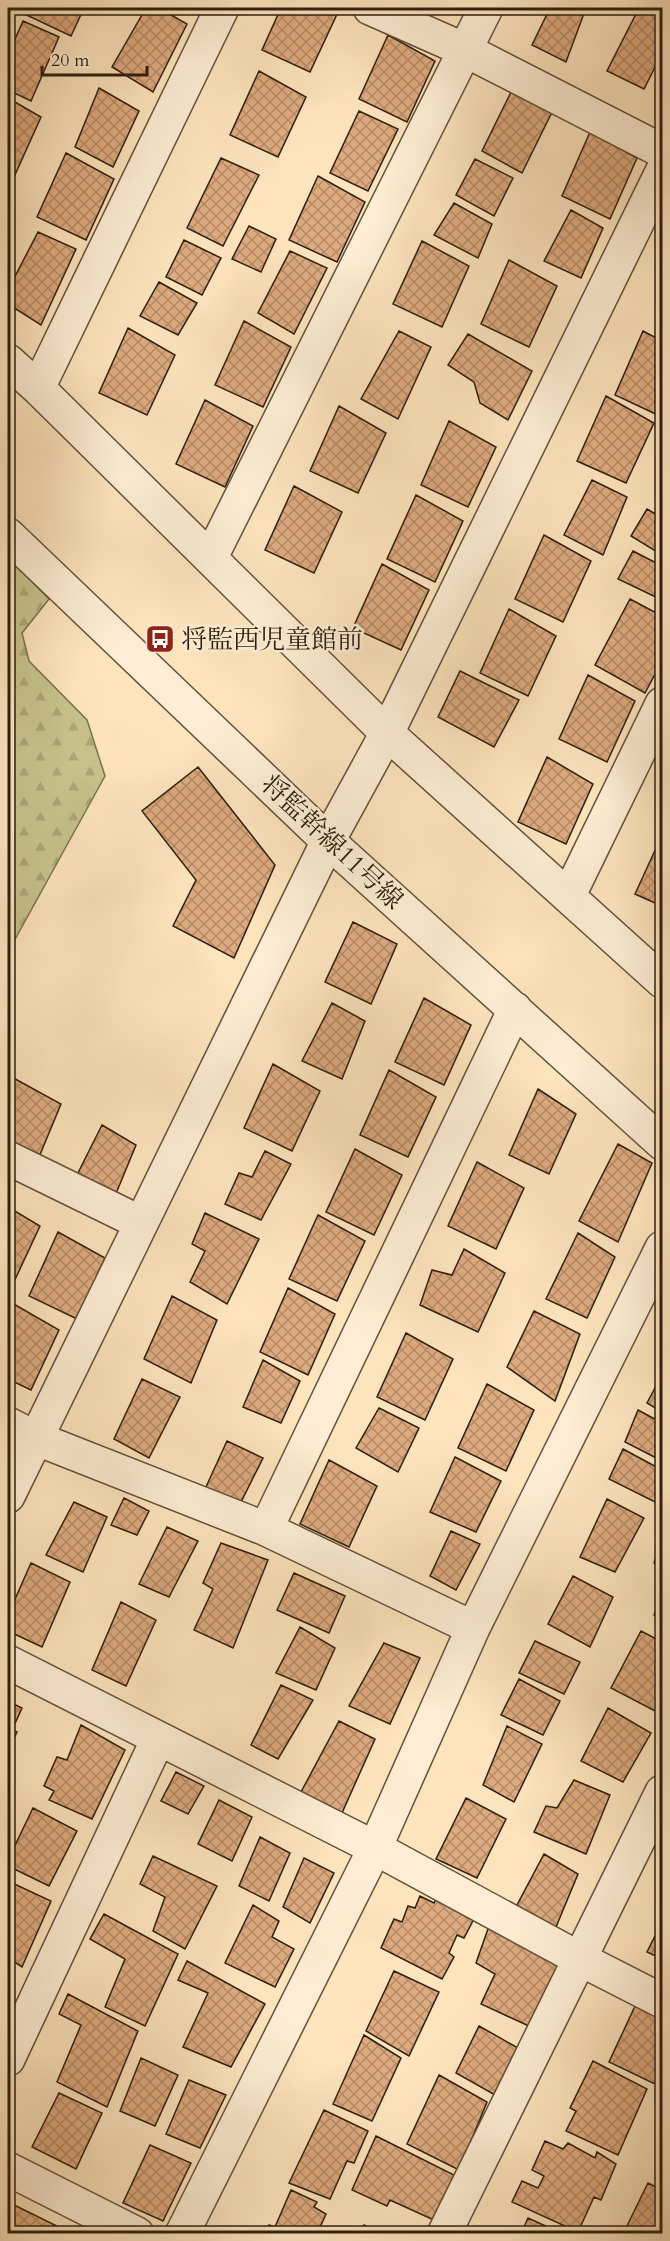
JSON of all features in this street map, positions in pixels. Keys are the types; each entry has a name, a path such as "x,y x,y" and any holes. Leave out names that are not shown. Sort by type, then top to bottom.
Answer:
{"street":[{"path":"38,388 222,8"},
{"path":"370,8 465,50 663,152"},
{"path":"211,557 486,8"},
{"path":"8,1496 21,1431 141,1223 328,841 387,733 663,172"},
{"path":"8,361 211,557 387,733 663,981"},
{"name":"将監幹線11号線","path":"8,535 328,841 663,1143"},
{"path":"569,895 663,704"},
{"path":"266,1529 515,1009"},
{"path":"8,1158 141,1223"},
{"path":"182,2234 375,1848 473,1628 663,1248"},
{"path":"21,1431 266,1529 473,1628"},
{"path":"8,1662 375,1848 580,1959 663,2001"},
{"path":"8,2059 158,1739"},
{"path":"444,2234 663,1792"},
{"path":"8,2169 137,2234"}],"green space":[{"path":"8,557 49,599 22,633 29,661 87,720 105,776 8,952"}],"building":[{"path":"25,8 84,8 71,36 22,13"},
{"path":"146,8 159,8 187,24 153,92 112,67"},
{"path":"281,8 330,8 338,12 310,72 262,50"},
{"path":"550,8 586,8 566,62 532,45"},
{"path":"639,8 662,17 662,53 644,89 607,71"},
{"path":"23,21 59,37 31,101 8,90 8,55"},
{"path":"388,35 435,61 407,122 359,99"},
{"path":"259,71 306,97 278,157 230,135"},
{"path":"514,86 554,108 522,173 482,151"},
{"path":"99,88 139,111 113,167 75,147"},
{"path":"8,98 41,117 14,177 8,174"},
{"path":"359,111 398,129 368,191 330,173"},
{"path":"590,132 637,158 610,219 562,196"},
{"path":"66,153 114,179 86,240 37,217"},
{"path":"221,158 259,175 223,246 187,228"},
{"path":"475,159 513,178 494,216 456,195"},
{"path":"318,176 365,202 337,262 289,240"},
{"path":"454,203 492,224 478,258 434,235"},
{"path":"571,210 603,228 581,278 544,261"},
{"path":"249,226 276,239 261,272 232,259"},
{"path":"38,232 76,249 41,325 8,304 8,290"},
{"path":"184,240 221,258 202,295 166,277"},
{"path":"422,241 469,266 442,327 393,304"},
{"path":"290,251 327,268 294,334 258,313"},
{"path":"509,260 557,286 529,347 481,324"},
{"path":"159,282 197,303 178,335 140,316"},
{"path":"244,321 291,347 263,407 215,385"},
{"path":"128,328 175,355 147,415 99,393"},
{"path":"399,331 431,347 398,419 361,399"},
{"path":"643,331 662,341 662,417 615,395"},
{"path":"468,334 532,371 508,420 480,403 474,382 448,365"},
{"path":"606,396 654,423 626,483 577,461"},
{"path":"205,400 253,426 225,487 176,464"},
{"path":"339,406 386,433 358,493 310,471"},
{"path":"449,421 496,447 468,507 421,485"},
{"path":"592,480 627,497 603,555 564,535"},
{"path":"294,486 342,512 314,573 265,550"},
{"path":"416,495 463,521 435,582 387,559"},
{"path":"647,509 662,518 662,555 631,536"},
{"path":"544,535 591,561 563,622 515,599"},
{"path":"633,551 662,566 662,600 618,579"},
{"path":"382,564 429,590 401,650 353,628"},
{"path":"630,599 662,616 662,661 645,693 595,665"},
{"path":"509,609 556,636 528,696 480,673"},
{"path":"460,671 519,700 494,747 438,717"},
{"path":"588,675 635,701 607,762 559,739"},
{"path":"547,757 593,784 566,844 518,822"},
{"path":"198,767 275,865 234,958 173,926 196,880 142,811"},
{"path":"662,835 662,906 635,894"},
{"path":"353,922 397,944 371,1004 325,982"},
{"path":"424,998 471,1025 444,1085 395,1062"},
{"path":"332,1003 365,1021 342,1079 302,1061"},
{"path":"273,1064 320,1091 292,1151 244,1128"},
{"path":"389,1070 436,1097 408,1157 360,1135"},
{"path":"8,1075 61,1104 39,1157 8,1143"},
{"path":"538,1089 576,1114 549,1174 509,1155"},
{"path":"102,1125 136,1145 115,1196 76,1177"},
{"path":"618,1144 652,1163 618,1242 579,1221"},
{"path":"355,1149 402,1175 374,1235 326,1212"},
{"path":"265,1151 291,1164 261,1220 225,1204 239,1173 252,1177"},
{"path":"477,1162 524,1188 496,1249 448,1226"},
{"path":"8,1207 40,1226 12,1286 8,1284"},
{"path":"205,1213 259,1239 227,1304 190,1282 205,1251 192,1244"},
{"path":"318,1215 365,1241 337,1301 289,1279"},
{"path":"58,1232 105,1258 77,1319 29,1296"},
{"path":"578,1233 615,1257 587,1318 546,1299"},
{"path":"464,1249 505,1273 478,1332 420,1305 432,1270 452,1275"},
{"path":"288,1288 335,1314 308,1375 260,1352"},
{"path":"172,1296 217,1320 191,1383 144,1359"},
{"path":"12,1303 59,1330 31,1390 8,1379 8,1312"},
{"path":"534,1311 580,1334 555,1401 507,1367"},
{"path":"406,1333 453,1359 425,1420 377,1397"},
{"path":"263,1360 300,1381 281,1423 243,1407"},
{"path":"662,1375 662,1412 647,1403"},
{"path":"142,1379 180,1397 149,1458 114,1439"},
{"path":"487,1384 534,1410 506,1471 458,1448"},
{"path":"379,1408 419,1428 398,1472 356,1448"},
{"path":"638,1410 662,1423 662,1461 625,1442"},
{"path":"227,1441 263,1458 240,1504 205,1489"},
{"path":"623,1449 662,1470 662,1492 657,1503 609,1479"},
{"path":"455,1457 501,1481 476,1532 430,1512"},
{"path":"329,1460 377,1486 349,1547 300,1524"},
{"path":"124,1498 149,1511 137,1535 111,1525"},
{"path":"607,1499 644,1518 615,1572 580,1557"},
{"path":"74,1502 107,1517 83,1572 46,1555"},
{"path":"167,1527 198,1541 169,1597 139,1584"},
{"path":"451,1531 480,1544 456,1590 430,1576"},
{"path":"662,1541 662,1569 654,1563"},
{"path":"221,1543 268,1560 233,1648 194,1630 213,1589 203,1583"},
{"path":"31,1563 70,1582 42,1647 8,1631 8,1615"},
{"path":"294,1573 345,1596 329,1633 277,1610"},
{"path":"573,1576 613,1597 590,1647 548,1624"},
{"path":"662,1596 662,1619 654,1615"},
{"path":"121,1602 156,1620 126,1686 92,1670"},
{"path":"300,1627 335,1648 316,1690 276,1673"},
{"path":"641,1631 662,1642 662,1696 655,1711 611,1688"},
{"path":"535,1641 580,1662 564,1694 519,1673"},
{"path":"384,1643 420,1658 390,1724 349,1706"},
{"path":"519,1679 560,1701 543,1735 501,1715"},
{"path":"281,1685 313,1700 278,1759 251,1745"},
{"path":"8,1701 22,1708 12,1730 17,1732 8,1752"},
{"path":"608,1708 651,1733 623,1782 581,1761"},
{"path":"339,1721 375,1739 342,1813 301,1792"},
{"path":"81,1725 125,1750 92,1819 49,1800 54,1791 44,1786 57,1757 67,1760"},
{"path":"507,1726 542,1744 514,1802 483,1785"},
{"path":"176,1772 204,1786 188,1814 161,1801"},
{"path":"574,1780 610,1795 586,1854 534,1832 546,1806 557,1808"},
{"path":"466,1798 506,1819 477,1878 436,1859"},
{"path":"219,1800 252,1817 232,1861 198,1844"},
{"path":"33,1808 77,1831 49,1886 8,1866 8,1860"},
{"path":"260,1837 290,1853 269,1901 239,1886"},
{"path":"544,1854 578,1874 556,1927 516,1907"},
{"path":"153,1856 217,1886 185,1949 153,1931 165,1897 140,1884"},
{"path":"304,1858 334,1873 310,1923 283,1907"},
{"path":"8,1881 51,1901 22,1967 8,1958"},
{"path":"440,1892 478,1911 464,1938 457,1935 449,1953 454,1957 442,1979 381,1948 394,1919 402,1922 408,1906 415,1908 420,1896 434,1903"},
{"path":"253,1905 279,1921 272,1937 294,1949 275,1987 225,1963"},
{"path":"104,1914 178,1954 145,2026 105,2007 125,1959 90,1939"},
{"path":"662,1922 662,1959 647,1952"},
{"path":"489,1926 559,1966 531,2027 481,2004 495,1974 476,1963"},
{"path":"187,1961 265,2004 231,2067 183,2047 208,1993 178,1980"},
{"path":"394,1971 439,1992 409,2056 366,2031"},
{"path":"68,1994 138,2031 107,2107 57,2082 81,2025 59,2014"},
{"path":"636,2004 662,2017 662,2070 655,2084 609,2062"},
{"path":"479,2026 518,2048 495,2095 456,2073"},
{"path":"364,2035 401,2058 372,2121 333,2104"},
{"path":"141,2058 178,2075 155,2126 120,2111"},
{"path":"593,2061 647,2089 618,2155 566,2131 576,2111 570,2108"},
{"path":"439,2075 487,2102 459,2170 407,2144"},
{"path":"189,2080 226,2095 200,2148 166,2134"},
{"path":"59,2093 102,2113 76,2169 32,2147"},
{"path":"324,2110 368,2131 354,2163 347,2161 330,2199 289,2183"},
{"path":"376,2136 456,2176 436,2221 390,2200 387,2206 352,2190"},
{"path":"545,2141 563,2149 568,2143 595,2158 597,2152 616,2164 601,2200 594,2197 578,2232 512,2202 522,2181 538,2188 544,2176 532,2170"},
{"path":"150,2145 191,2163 163,2221 123,2203"},
{"path":"648,2183 662,2190 662,2234 623,2234"},
{"path":"291,2190 317,2202 314,2207 326,2214 317,2234 265,2234 269,2225 275,2227"},
{"path":"8,2202 59,2227 56,2234 8,2234"},
{"path":"528,2218 563,2234 521,2234"},
{"path":"364,2225 381,2234 360,2234"}],"place":[{"name":"将監西児童館前","path":"160,639"}]}
